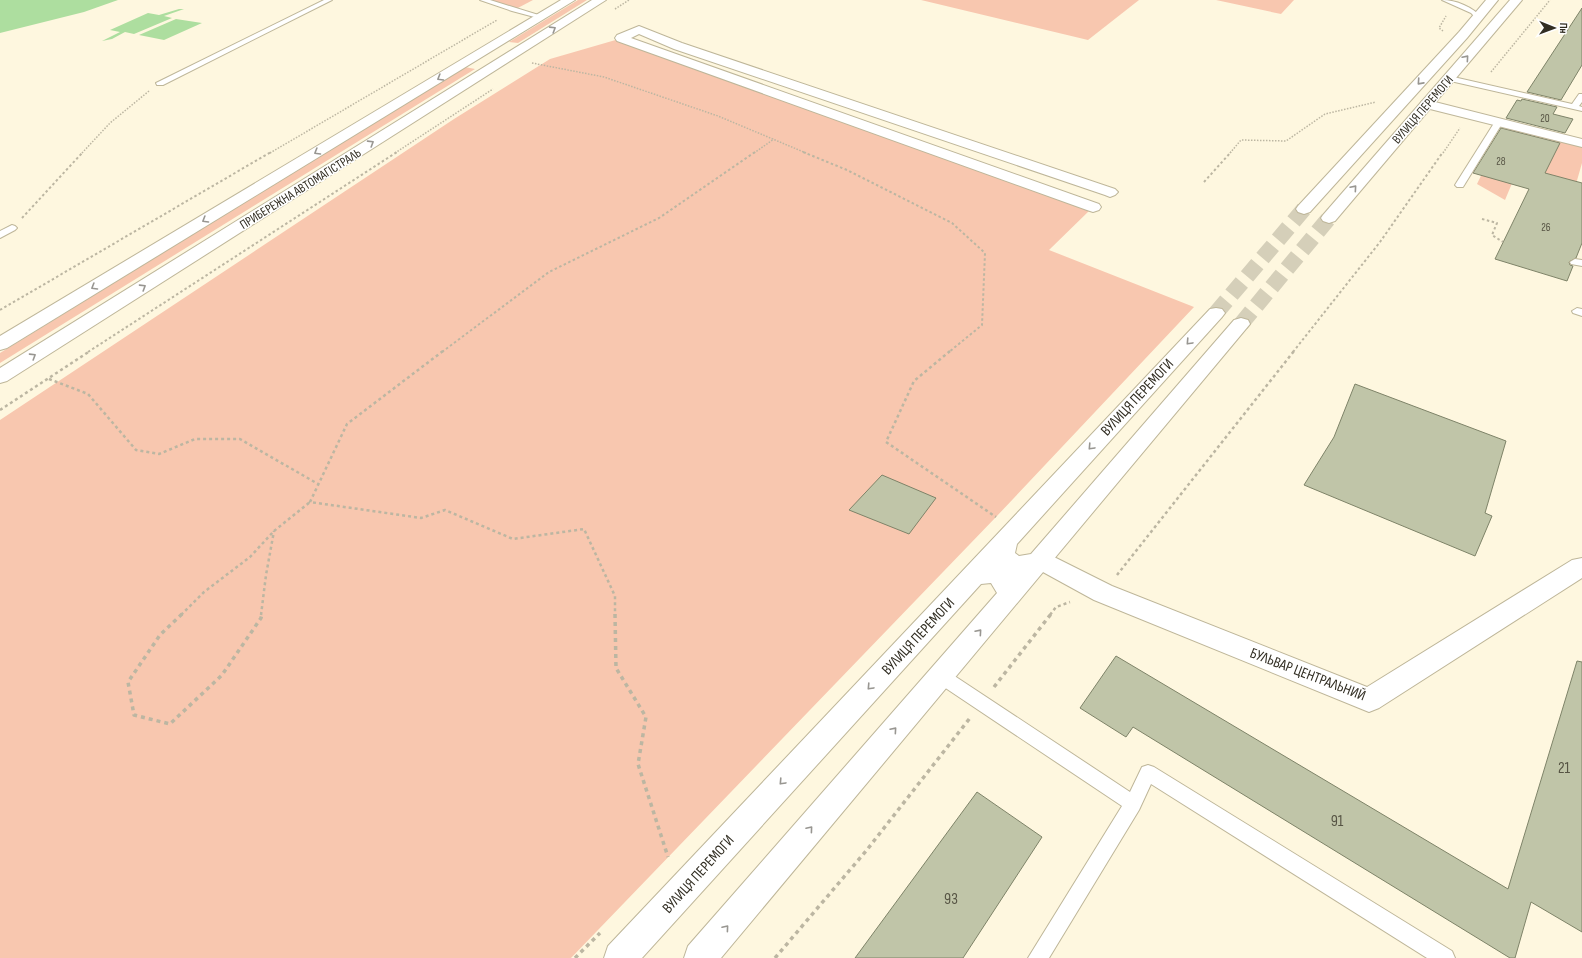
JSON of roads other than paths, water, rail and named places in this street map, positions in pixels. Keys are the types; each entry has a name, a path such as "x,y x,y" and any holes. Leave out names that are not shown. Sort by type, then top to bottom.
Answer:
{"main road":[{"name":"ПРИБЕРЕЖНА АВТОМАГІСТРАЛЬ","path":"0,344 569,0"},
{"name":"ПРИБЕРЕЖНА АВТОМАГІСТРАЛЬ","path":"0,377 600,0"},
{"name":"ВУЛИЦЯ ПЕРЕМОГИ","path":"1304,209 1479,18 1492,0"},
{"name":"ВУЛИЦЯ ПЕРЕМОГИ","path":"1329,218 1516,0"},
{"path":"1093,207 770,93 621,38 639,30 678,46 1110,192"},
{"path":"496,44 496,48 511,51 530,43"},
{"path":"462,64 474,61 488,66 480,74"},
{"path":"1427,104 1582,144"},
{"name":"ВУЛИЦЯ ПЕРЕМОГИ","path":"620,958 974,575 1001,528 1216,313"},
{"name":"ВУЛИЦЯ ПЕРЕМОГИ","path":"700,958 1241,324"},
{"path":"1001,528 1005,558 1014,565 1025,565 1040,560"},
{"name":"БУЛЬВАР ЦЕНТРАЛЬНИЙ","path":"1040,560 1103,593 1370,700 1580,567 1582,568"},
{"path":"974,575 993,573 1000,576 1010,595"}],"lane":[{"path":"160,83 329,0"},
{"path":"483,0 542,17"},
{"path":"1445,0 1473,12 1479,18"},
{"path":"1449,78 1578,108 1582,96"},
{"path":"1460,185 1499,122"},
{"path":"0,235 12,228"},
{"path":"941,676 1133,804"},
{"path":"1038,958 1133,804 1148,773 1445,958"}],"tunnel":[{"path":"1216,313 1304,209"},
{"path":"1241,324 1329,218"}]}
